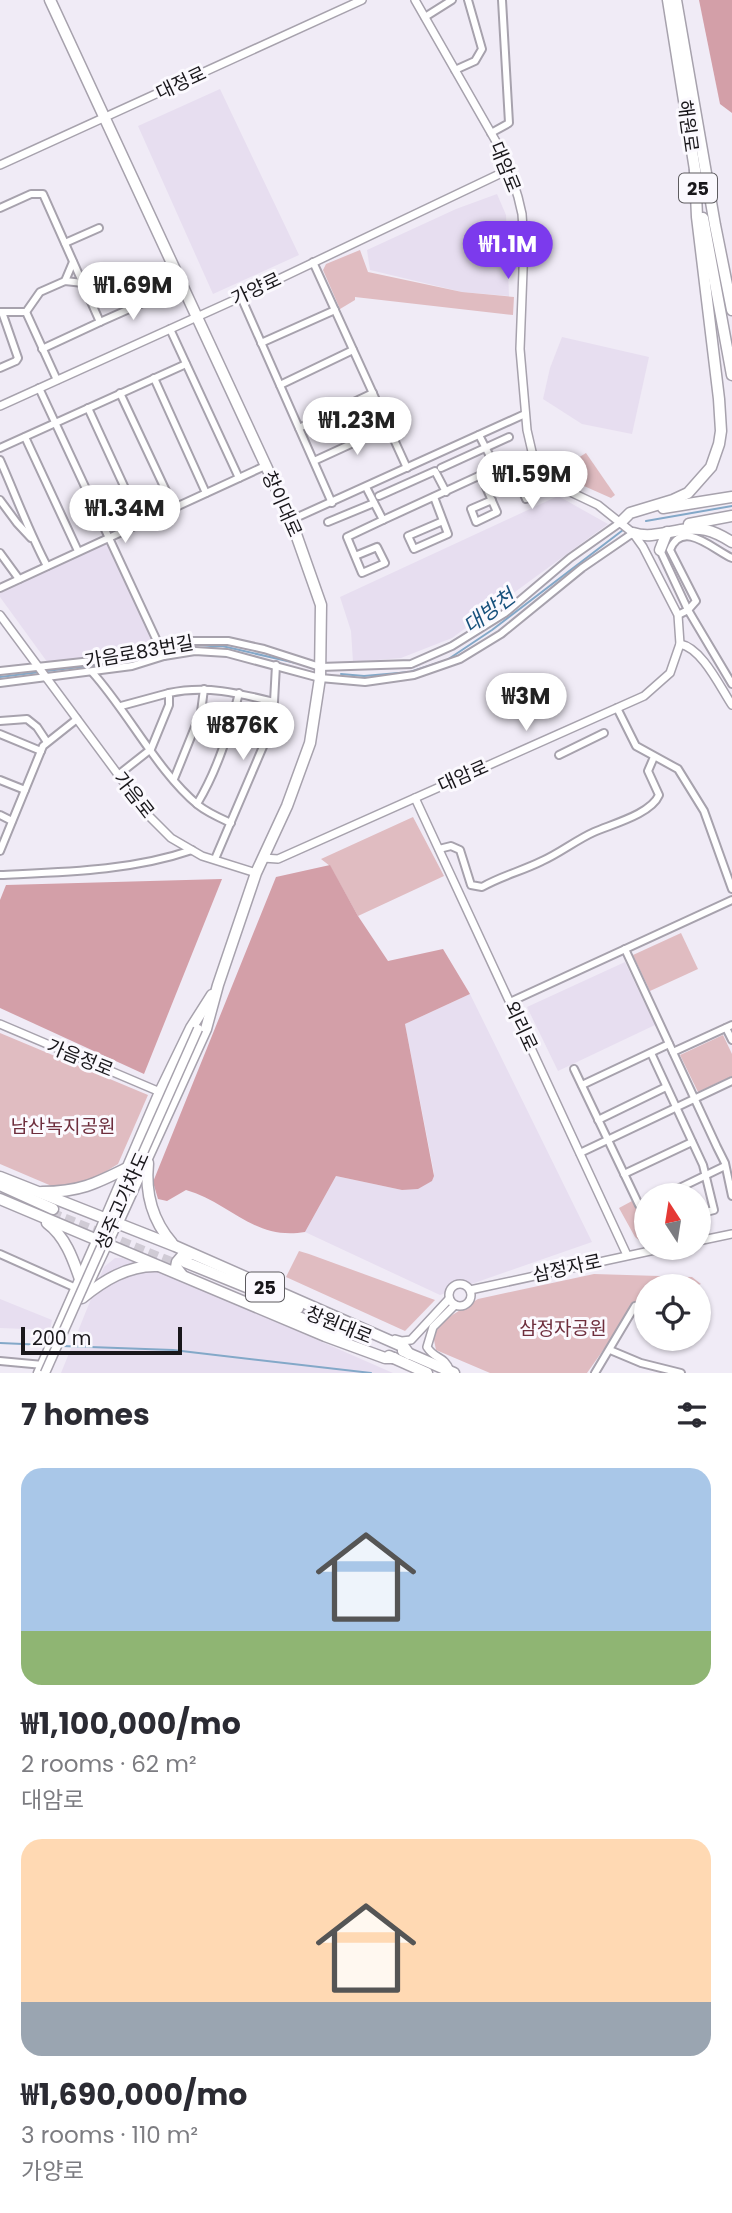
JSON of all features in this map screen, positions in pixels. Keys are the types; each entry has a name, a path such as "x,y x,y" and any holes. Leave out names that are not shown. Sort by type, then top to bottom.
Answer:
{"main road":[{"name":"창이대로","path":"50,0 291,520 321,606 320,672 310,743 287,806 256,873 218,985 198,1029"},
{"name":"해원로","path":"668,0 695,171 732,375"},
{"name":"해원로","path":"676,0 732,310"},
{"path":"621,522 629,513 673,500 688,492 711,467 719,444 719,399 697,217 695,171"},
{"path":"715,225 732,277"},
{"path":"642,510 732,497"},
{"path":"633,533 732,516"},
{"path":"633,533 643,536 682,529 709,530 732,542"},
{"path":"660,550 667,532"},
{"path":"46,1367 61,1321 160,1091 191,1028 218,985"},
{"path":"46,1367 72,1320 150,1154 206,1029 218,985"},
{"name":"성주고가차도","path":"46,1367 198,1029"},
{"path":"150,1154 146,1186 159,1228 174,1246"},
{"path":"0,1177 36,1192 69,1192 96,1184 128,1167"},
{"path":"0,1185 97,1239 162,1266"},
{"path":"0,1191 48,1211"},
{"path":"36,1192 73,1259 78,1284"},
{"path":"0,1199 48,1211 118,1222"},
{"name":"25","path":"118,1222 174,1246 185,1265 359,1328 404,1348 409,1354"},
{"path":"82,1298 106,1279 147,1266 185,1265"},
{"name":"창원대로","path":"185,1265 452,1372"},
{"name":"창원대로","path":"185,1265 427,1373"}],"street":[{"name":"대정로","path":"0,165 362,0"},
{"name":"대암로","path":"263,858 278,859 644,696 670,673 680,644 678,615 633,533 598,505 562,488 541,468 533,456 525,414 520,349 523,224 509,169 415,0"},
{"path":"425,17 452,0"},
{"path":"455,70 475,61 482,48 468,0"},
{"path":"491,133 509,123 502,0"},
{"name":"가양로","path":"0,406 241,297 509,169"},
{"path":"0,208 32,194 43,194 100,322"},
{"path":"65,243 99,228"},
{"path":"65,281 74,262"},
{"path":"313,262 407,468"},
{"path":"26,312 40,292 65,281 83,283 114,269"},
{"path":"241,297 332,503"},
{"path":"42,349 154,298"},
{"path":"261,343 335,310"},
{"path":"0,368 18,358 1,312 26,312"},
{"path":"26,312 57,380"},
{"path":"170,329 239,478"},
{"path":"280,385 353,350"},
{"path":"0,448 186,364"},
{"path":"154,378 206,493"},
{"path":"39,388 164,656"},
{"path":"120,393 174,508"},
{"path":"299,428 373,393"},
{"path":"88,408 141,523"},
{"path":"291,520 525,414"},
{"path":"314,461 388,427"},
{"path":"479,435 496,468"},
{"path":"25,437 78,551"},
{"path":"441,468 509,437"},
{"path":"0,460 47,566"},
{"path":"355,556 377,547 385,563 362,573 347,537 496,468 513,468 520,464"},
{"path":"0,588 265,466"},
{"path":"513,468 526,499 535,495 525,474"},
{"path":"379,496 435,471 446,492"},
{"path":"481,476 492,500"},
{"path":"366,487 383,520"},
{"path":"434,498 443,521 448,534 414,548 408,537 443,521"},
{"path":"0,500 33,539"},
{"path":"328,522 374,503"},
{"path":"320,672 411,664 453,646 492,621 570,558 621,522"},
{"path":"0,683 132,666 164,656 195,651 227,653 365,682 414,675 460,659 501,634 582,568 633,533"},
{"path":"678,615 688,610 696,601 670,550 674,542 681,537 694,537 732,558"},
{"path":"660,550 688,610 732,684"},
{"path":"0,553 19,579"},
{"path":"0,615 3,626 39,668"},
{"path":"492,621 501,634"},
{"name":"가음로83번길","path":"0,671 110,659 159,645 228,641 264,649 320,672"},
{"path":"680,644 690,646 698,653 732,705"},
{"path":"411,664 414,675"},
{"path":"215,859 265,742 274,702 276,665"},
{"name":"가음로","path":"39,668 148,816 171,838 202,856 256,873"},
{"path":"92,672 121,706 174,779 197,804 232,823"},
{"path":"121,706 169,693 204,689 239,693 274,702"},
{"path":"174,779 201,712 204,689"},
{"path":"118,775 151,749 169,705 169,693"},
{"path":"197,804 210,783 226,742 239,693"},
{"path":"617,708 636,746 678,769 704,811 732,890"},
{"path":"0,721 27,719 37,727 47,742"},
{"path":"0,850 41,751 47,742 77,719"},
{"path":"559,755 604,733"},
{"path":"0,734 41,751"},
{"path":"439,849 451,846 460,850 471,885 482,887 497,878 542,861 594,832 642,811 657,800 659,795 648,771 654,757"},
{"path":"0,780 25,790"},
{"name":"외리로","path":"415,798 627,1255"},
{"path":"0,815 12,821"},
{"path":"0,875 101,868 166,859 192,850"},
{"path":"510,1002 732,900"},
{"path":"625,949 725,1166 732,1196"},
{"name":"가음정로","path":"0,1024 160,1091"},
{"path":"673,1052 729,1026 732,1040"},
{"path":"582,1086 669,1044"},
{"path":"651,1054 708,1183"},
{"path":"574,1069 634,1195"},
{"path":"580,1153 732,1081"},
{"path":"598,1120 666,1087"},
{"path":"624,1174 692,1142"},
{"path":"690,1183 725,1166"},
{"path":"711,1238 732,1234"},
{"path":"0,1254 78,1284"},
{"name":"삼정자로","path":"359,1328 366,1326 389,1337 407,1341 419,1333 449,1299 449,1293 456,1284 464,1284 470,1290 634,1254"},
{"path":"449,1299 462,1306 469,1302 470,1290"},
{"path":"452,1372 446,1362 432,1354 427,1347 433,1327 456,1305"},
{"path":"595,1373 634,1308"},
{"path":"610,1350 641,1363 681,1373"},
{"path":"0,1362 46,1367"}],"shaded area":[{"path":"699,0 732,0 732,113 720,104"},
{"path":"220,89 299,255 213,294 138,126"},
{"path":"497,194 506,215 509,296 462,292 370,270 367,250 456,209"},
{"path":"562,337 649,357 632,434 582,424 543,399 550,368"},
{"path":"558,496 608,524 452,638 401,658 353,662 351,631 340,597"},
{"path":"107,541 154,642 107,656 48,663 0,597 0,592"},
{"path":"330,865 358,916 388,961 443,949 470,994 405,1024 434,1176 432,1181 418,1189 402,1190 336,1176 305,1232 287,1233 256,1226 216,1203 186,1190 167,1201 158,1199 153,1182 276,877"},
{"path":"222,879 144,1074 0,1008 0,900 6,885"},
{"path":"625,962 655,1025 558,1071 527,1007"},
{"path":"470,994 592,1242 440,1295 305,1232 336,1176 402,1190 432,1181 434,1173 405,1024"},
{"path":"115,1258 160,1271 393,1373 61,1373 104,1267"},
{"path":"0,1299 52,1320 50,1330 0,1328"}],"green space":[{"path":"360,250 368,272 462,292 514,297 513,315 355,297 355,300 340,309 323,270 326,264"},
{"path":"586,453 615,495 611,498 575,482 558,470"},
{"path":"413,817 444,876 358,916 330,866 321,859"},
{"path":"681,933 698,969 650,991 633,955"},
{"name":"남산녹지공원","path":"0,1033 148,1095 118,1164 84,1185 54,1187 0,1164"},
{"path":"723,1035 732,1054 732,1076 698,1092 680,1055"},
{"path":"632,1201 634,1204 634,1235 619,1208"},
{"path":"299,1251 435,1300 405,1331 286,1277"},
{"name":"삼정자공원","path":"594,1274 634,1275 634,1312 628,1315 587,1373 490,1373 436,1350 433,1335 441,1322 478,1299"}],"waterway":[{"name":"대방천","path":"646,521 732,506"},
{"name":"대방천","path":"341,674 364,676 410,672 447,660 492,630 623,530"},
{"name":"대방천","path":"166,651 222,646 296,663"},
{"name":"대방천","path":"46,671 123,662 160,651"},
{"name":"대방천","path":"0,677 40,672"},
{"path":"0,1343 46,1345"},
{"path":"62,1346 173,1350 371,1373"}],"tunnel":[{"path":"51,1213 183,1267"}]}
